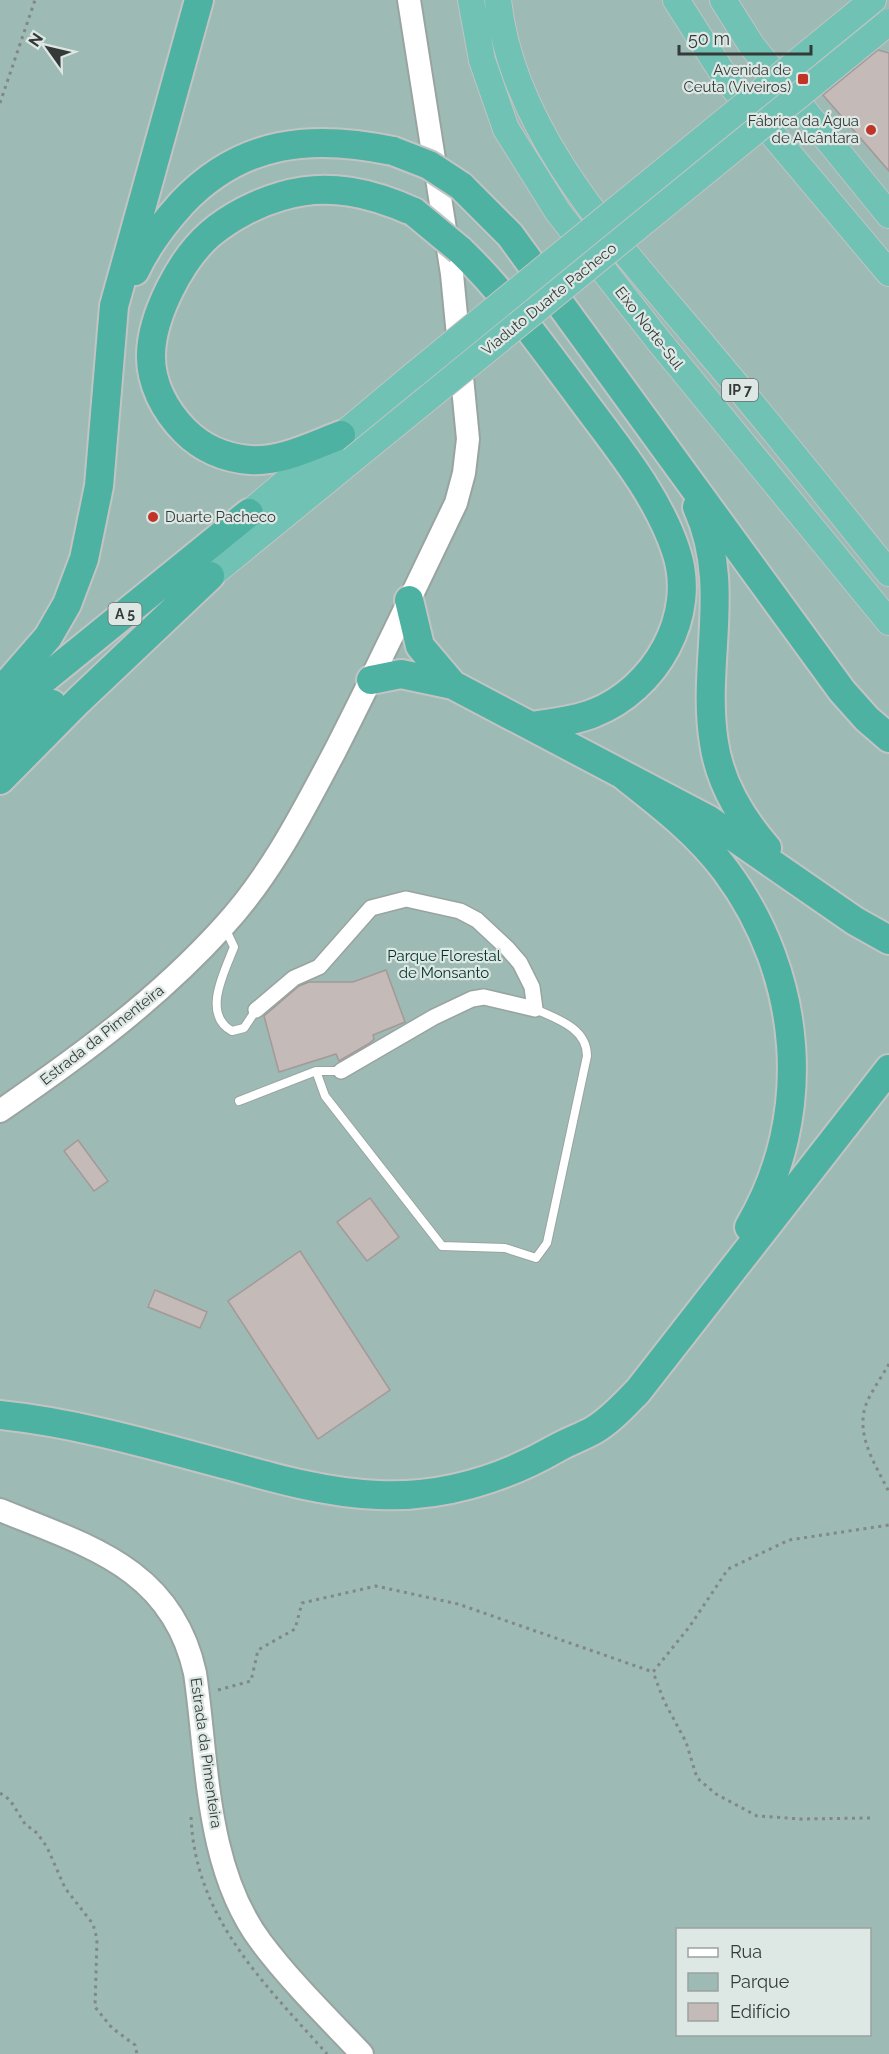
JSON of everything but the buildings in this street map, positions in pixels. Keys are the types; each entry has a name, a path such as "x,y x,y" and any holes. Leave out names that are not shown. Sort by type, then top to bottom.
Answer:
{"highway":[{"path":"0,692 48,638 67,604 84,559 99,486 107,373 120,282 199,0"},
{"name":"Eixo Norte-Sul","path":"471,0 482,60 506,129 558,212 658,340 889,622"},
{"name":"Eixo Norte-Sul","path":"498,0 501,24 528,109 584,200 889,573"},
{"path":"676,0 728,80 889,273"},
{"path":"723,0 752,46 889,215"},
{"name":"Viaduto Duarte Pacheco","path":"210,576 351,438 873,0"},
{"name":"Viaduto Duarte Pacheco","path":"249,513 351,438 889,22"},
{"path":"107,373 124,303 143,255 172,214 209,177 232,162 272,148 323,142 393,151 429,165 461,186 510,235 842,691 867,719 889,738"},
{"path":"351,438 270,459 234,457 208,448 175,421 161,400 151,354 156,327 176,278 190,255 210,234 257,205 282,195 327,189 375,196 414,212 460,250 486,277 519,318 609,436 646,491 677,552 682,578 681,603 665,650 642,682 611,705 593,714 532,726"},
{"path":"679,465 705,524 715,566 711,711 719,766 741,815 788,873"},
{"name":"A 5","path":"0,715 249,513"},
{"path":"0,780 77,702 210,576"},
{"name":"A 5","path":"0,747 210,576"},
{"path":"409,600 420,646 453,685"},
{"path":"371,680 401,674 453,685 709,820 855,921 889,940"},
{"path":"566,1443 598,1416 637,1377 724,1267 764,1202 777,1171 791,1100 793,1065 788,1007 771,951 762,931 726,871 706,847 623,775"},
{"path":"0,1414 94,1431 306,1486 380,1495 452,1489 486,1480 521,1466 594,1430 618,1411 661,1364 889,1069"}],"main road":[{"name":"Estrada da Pimenteira","path":"0,1111 98,1041 151,999 224,926 281,852 371,680 456,503 464,473 468,439 452,274 409,0"},
{"name":"Estrada da Pimenteira","path":"0,1510 103,1554 132,1571 149,1586 177,1620 189,1646 219,1848 240,1905 260,1941 308,1997 362,2054"}],"street":[{"path":"256,1010 294,978 319,967 370,908 406,899 453,909 477,920 520,963 532,987 535,1009 484,997 472,999 434,1017 341,1071"}],"lane":[{"path":"224,926 234,947 216,995 217,1015 223,1026 232,1031 244,1028 256,1010"},
{"path":"316,1071 325,1096 442,1246 505,1248 536,1258 547,1243 587,1056 587,1045 581,1035 569,1025 535,1009"},
{"path":"239,1101 316,1071 341,1071"}],"path":[{"path":"0,103 35,0"},
{"path":"889,1364 867,1402 863,1421 864,1438 889,1492"},
{"path":"653,1672 690,1626 728,1569 789,1540 889,1525"},
{"path":"198,1696 251,1681 258,1650 295,1629 302,1604 376,1586 458,1604 653,1672"},
{"path":"653,1672 664,1701 686,1742 697,1778 716,1794 757,1816 801,1819 870,1818"},
{"path":"0,1793 10,1800 25,1824 37,1833 47,1847 65,1888 93,1924 97,1939 95,2007 112,2028 135,2045 137,2054"},
{"path":"191,1816 199,1870 210,1902 229,1939 327,2054"}],"green space":[{"name":"Parque Florestal de Monsanto","path":"0,0 889,0 889,2054 0,2054"}],"place":[{"name":"Avenida de Ceuta (Viveiros)","path":"803,79"},
{"name":"Fábrica da Água de Alcântara","path":"871,130"},
{"name":"Duarte Pacheco","path":"153,517"}]}
